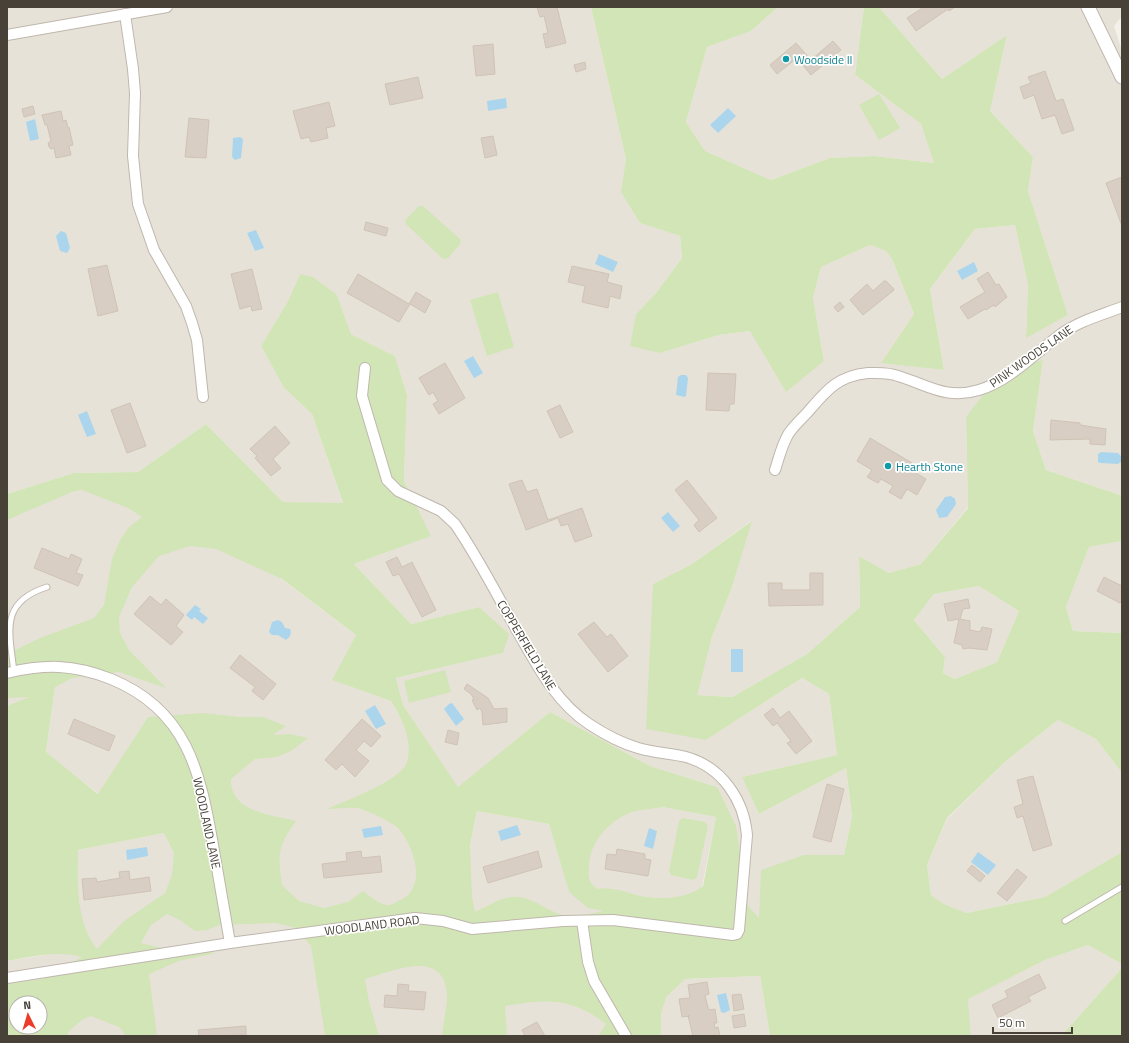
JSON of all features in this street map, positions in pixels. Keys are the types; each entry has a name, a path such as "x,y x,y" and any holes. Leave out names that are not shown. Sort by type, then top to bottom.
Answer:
{"street":[{"path":"7,35 167,7"},
{"path":"1088,7 1122,77"},
{"path":"125,14 134,69 135,93 133,156 138,204 154,250 186,306 192,323 197,340 203,397"},
{"name":"PINK WOODS LANE","path":"775,470 789,433 824,393 843,379 856,374 881,372 898,375 928,388 942,392 956,393 977,391 990,386 1005,377 1075,326 1122,307"},
{"name":"COPPERFIELD LANE","path":"365,368 362,380 362,396 387,480 398,491 441,511 455,524 552,688 578,716 613,738 639,748 697,761 709,767 726,782 734,793 741,806 746,824 747,835 739,930 737,934"},
{"name":"WOODLAND LANE","path":"10,672 48,666 73,668 105,677 143,695 167,717 185,744 194,761 205,800 230,943"},
{"name":"WOODLAND ROAD","path":"7,978 230,943 415,918 443,921 472,929 563,921 613,920 737,934"},
{"path":"582,921 588,962 594,981 626,1036"}],"lane":[{"path":"10,672 9,626 12,610 17,603 32,592 47,587"},
{"path":"1065,922 1122,887"}],"shaded area":[{"path":"7,7 591,7 626,159 622,192 640,223 680,236 682,258 656,293 636,314 660,353 719,335 750,331 824,361 813,298 821,267 870,245 886,251 892,259 914,314 882,362 944,370 930,289 975,229 1015,225 1028,285 1026,337 1068,315 1028,191 1033,157 990,111 1007,35 942,79 879,7 1122,7 1122,16 1114,26 1122,51 1122,494 1120,495 1046,470 1033,431 1043,360 966,417 968,507 921,564 889,573 859,556 860,607 807,654 732,697 696,695 712,637 731,590 751,521 692,564 653,584 706,740 802,678 829,694 837,755 742,777 759,814 846,768 852,816 844,855 804,855 759,918 653,990 686,979 760,976 770,1036 7,1036 7,961 78,950 78,850 164,833 148,718 99,794 46,753 55,687 7,706 7,505 82,490 150,497 260,563 356,635 333,680 391,701 447,798 460,899 477,811 549,824 569,891 585,828 636,805 662,807 716,817 695,922 728,924 717,787 650,766 550,712 458,788 403,705 396,678 503,653 479,607 411,624 354,564 430,536 404,481 407,395 395,356 351,334 337,295 300,274 288,301 261,346 284,388 312,414 343,504 283,502 206,424 138,472 74,473 7,494"},
{"path":"778,7 864,7 855,75 921,124 935,163 874,156 830,158 771,180 705,151 686,122 707,47 751,31"},
{"path":"1122,541 1122,633 1073,631 1066,607 1089,547"},
{"path":"979,586 1019,611 997,662 955,679 943,673 945,657 914,620 934,594"},
{"path":"1058,720 1096,739 1122,773 1122,852 1045,897 966,913 942,903 931,895 927,865 947,819 1006,761"},
{"path":"1088,945 1122,964 1122,968 1061,1036 971,1036 967,999 1045,960"}],"green space":[{"path":"591,7 778,7 751,31 707,47 686,122 705,151 771,180 830,158 874,156 934,163 921,124 855,75 864,7 879,7 942,79 1007,35 990,111 1033,157 1028,191 1068,315 1026,338 1028,285 1015,225 975,229 930,289 944,370 881,363 914,314 892,259 886,251 870,245 821,267 813,298 824,361 786,392 750,331 719,335 660,353 630,346 636,314 656,293 682,258 680,236 640,223 621,192 626,159"},
{"path":"879,94 900,128 879,140 859,105"},
{"path":"419,206 423,206 460,239 461,243 448,258 443,259 406,224 405,220"},
{"path":"300,274 313,277 337,295 351,334 395,356 407,395 404,481 431,536 354,564 411,624 479,607 509,634 503,653 396,678 403,705 458,787 550,712 650,766 717,787 736,826 748,906 759,918 761,870 804,855 844,855 852,816 846,768 759,814 742,777 837,755 829,694 802,678 706,740 646,729 653,584 692,564 752,521 731,590 712,637 697,695 732,697 807,654 860,607 859,556 889,573 921,564 968,508 966,417 1001,371 1043,360 1033,431 1046,470 1120,495 1122,494 1122,541 1089,547 1066,607 1073,631 1122,633 1122,773 1096,739 1058,720 1006,761 947,818 927,865 931,895 942,903 966,913 1045,897 1122,852 1122,964 1088,945 1045,960 968,999 971,1036 770,1036 760,976 685,979 666,997 661,1014 661,1036 598,1036 606,1024 593,1015 581,1009 558,1002 533,1002 505,1006 507,1036 442,1036 447,1001 444,981 437,972 428,967 416,966 389,971 365,979 369,1002 379,1036 325,1036 311,946 296,928 276,923 220,925 207,930 195,931 180,920 167,914 151,925 141,943 161,948 216,953 179,961 149,974 157,1036 126,1036 119,1027 91,1016 82,1020 68,1032 68,1036 7,1036 7,984 43,979 82,957 54,954 7,961 7,706 29,697 7,698 7,654 40,638 94,618 104,605 112,559 120,540 129,527 142,517 128,508 82,490 72,492 7,520 7,494 74,473 138,472 206,424 283,502 343,503 312,414 284,388 261,346 288,301","holes":["190,546 216,549 282,579 356,635 332,680 391,701 405,730 409,746 407,762 403,769 384,783 326,809 361,809 384,819 398,828 409,845 416,867 416,877 413,887 408,895 391,905 388,905 377,901 363,891 348,902 324,908 299,901 282,885 280,851 285,838 296,821 265,814 245,805 237,799 233,790 231,779 255,759 277,757 291,751 308,738 290,734 273,735 286,726 263,717 240,717 203,713 148,717 98,794 46,752 55,687 72,678 119,672 166,688 129,650 120,633 119,617 132,587 159,556","979,586 1019,611 997,662 955,679 943,673 945,657 914,620 934,594","662,807 716,817 703,886 689,894 665,898 640,896 615,889 598,889 595,887 589,879 590,856 593,847 603,832 616,821 632,812","477,811 549,824 569,892 588,908 603,911 579,916 566,916 552,911 533,901 519,897 512,897 497,901 475,912 472,897 470,846","164,833 174,853 172,875 165,893 124,921 97,949 90,938 81,914 78,889 78,850"]},
{"path":"498,292 514,347 487,356 470,300"},
{"path":"445,670 451,692 409,703 404,681"},
{"path":"683,818 705,822 708,826 697,877 693,880 671,875 669,871 679,821"},
{"path":"1122,968 1122,1036 1061,1036"}],"water":[{"path":"506,98 507,108 488,111 487,101"},
{"path":"728,108 736,116 718,133 710,125"},
{"path":"35,119 39,139 30,141 26,122"},
{"path":"240,137 243,139 241,158 235,160 232,157 233,138"},
{"path":"256,230 264,248 255,251 247,233"},
{"path":"61,231 66,233 70,248 67,253 60,251 56,236"},
{"path":"599,254 618,262 613,272 595,264"},
{"path":"974,262 978,271 962,280 957,271"},
{"path":"473,356 483,373 474,378 464,361"},
{"path":"681,375 686,375 688,378 686,396 684,397 676,395 678,377"},
{"path":"87,411 96,434 87,437 78,415"},
{"path":"1101,452 1118,453 1122,457 1122,461 1118,464 1100,463 1098,462 1098,454"},
{"path":"951,496 955,499 956,504 947,517 939,518 936,510 945,497"},
{"path":"668,512 680,526 673,532 661,518"},
{"path":"195,605 201,609 199,611 208,618 203,624 194,617 192,620 186,615"},
{"path":"278,620 282,622 285,628 290,629 291,632 289,638 286,640 278,635 272,635 269,632 272,622"},
{"path":"731,649 743,649 743,672 731,672"},
{"path":"452,703 464,719 456,726 444,709"},
{"path":"375,705 386,724 376,729 365,711"},
{"path":"517,825 521,835 501,841 498,831"},
{"path":"381,826 383,835 364,838 362,829"},
{"path":"649,828 657,831 653,849 644,846"},
{"path":"147,847 148,856 127,860 126,850"},
{"path":"978,852 996,865 988,875 971,862"},
{"path":"726,993 730,1010 724,1013 721,1012 717,995"}],"building":[{"path":"537,7 557,7 566,43 546,48 543,34 548,33 544,16 540,17"},
{"path":"924,7 955,7 949,11 948,9 916,31 907,18"},
{"name":"Woodside II","path":"833,41 841,50 811,75 797,58 777,74 770,65 796,43 811,60"},
{"path":"493,44 495,74 476,76 473,46"},
{"path":"585,62 586,69 576,72 574,65"},
{"path":"1045,71 1056,101 1063,99 1074,130 1062,134 1055,115 1042,119 1034,95 1024,99 1020,87 1031,83 1028,77"},
{"path":"418,77 423,98 390,105 385,84"},
{"path":"329,102 335,126 326,128 328,138 311,142 309,137 301,139 293,111"},
{"path":"33,106 35,114 24,117 22,109"},
{"path":"61,111 63,121 66,120 68,128 69,127 73,145 69,146 71,155 56,158 54,148 51,149 49,147 48,143 51,141 47,125 45,125 42,115"},
{"path":"189,118 209,120 206,158 185,157"},
{"path":"493,136 497,155 485,158 481,138"},
{"path":"1122,177 1122,226 1106,183"},
{"path":"366,222 388,228 386,236 364,230"},
{"path":"107,265 118,311 98,316 88,269"},
{"path":"572,266 609,274 607,282 622,286 620,299 610,296 608,308 582,302 585,286 568,282"},
{"path":"252,269 262,309 252,311 251,306 240,309 231,274"},
{"path":"988,272 996,285 999,284 1007,297 995,307 994,305 986,310 985,309 968,319 960,307 985,292 977,279"},
{"path":"358,274 409,304 416,292 431,301 425,313 410,304 399,322 347,293"},
{"path":"884,281 886,281 894,289 893,291 863,315 850,300 867,284 873,291"},
{"path":"840,302 844,307 838,312 834,307"},
{"path":"445,363 465,398 439,414 433,404 438,401 433,392 429,395 419,378"},
{"path":"708,373 736,374 734,404 730,404 729,411 706,410"},
{"path":"130,403 146,446 127,453 111,410"},
{"path":"560,405 573,432 560,438 547,411"},
{"path":"1051,420 1080,423 1080,425 1106,429 1105,445 1090,444 1090,439 1050,440"},
{"path":"275,426 290,443 273,459 281,468 271,476 255,458 257,456 250,449"},
{"name":"Hearth Stone","path":"870,438 912,463 909,469 926,479 917,495 907,489 901,499 889,492 893,486 881,479 878,483 867,477 872,470 857,461"},
{"path":"522,480 527,492 537,489 548,520 582,508 592,536 575,542 568,524 561,526 558,518 526,530 509,484"},
{"path":"687,480 717,518 699,532 694,525 699,520 675,490"},
{"path":"42,548 69,559 71,554 82,559 76,573 83,575 78,586 34,568"},
{"path":"397,557 402,567 412,562 436,610 422,617 399,574 393,576 386,562"},
{"path":"810,573 823,573 823,605 769,606 768,583 782,583 782,590 810,590"},
{"path":"1104,577 1122,586 1122,600 1120,603 1097,591"},
{"path":"150,596 161,605 166,599 184,615 176,626 183,632 171,645 134,614"},
{"path":"968,599 970,608 963,609 960,619 970,621 970,630 980,632 982,627 992,629 987,650 969,648 963,649 962,645 954,643 959,619 948,621 944,604"},
{"path":"594,622 607,637 611,634 628,656 608,672 578,634"},
{"path":"240,655 276,684 263,700 252,691 255,687 230,668"},
{"path":"467,684 488,698 494,709 507,708 507,722 483,725 482,712 480,708 477,710 471,694 464,689"},
{"path":"773,708 780,718 789,711 812,741 796,754 787,743 791,741 777,723 773,726 764,715"},
{"path":"74,719 115,736 109,751 68,734"},
{"path":"362,719 381,736 371,747 364,741 356,750 369,761 355,777 342,764 336,770 325,760"},
{"path":"448,730 459,733 457,745 445,742"},
{"path":"1033,776 1052,845 1033,851 1023,816 1017,818 1014,807 1023,804 1017,780"},
{"path":"827,784 844,789 831,842 813,837"},
{"path":"617,849 645,854 645,859 651,860 648,876 605,869 607,854 616,855"},
{"path":"361,851 362,858 380,856 382,872 324,878 322,864 347,861 346,853"},
{"path":"538,851 542,867 488,883 483,867"},
{"path":"972,865 985,876 980,882 967,871"},
{"path":"1017,869 1027,877 1007,901 997,893"},
{"path":"129,871 130,880 149,877 151,891 84,900 82,879 96,878 97,882 120,878 119,872"},
{"path":"1039,974 1046,988 1028,997 1031,1001 998,1018 992,1005 1008,997 1005,991"},
{"path":"707,982 709,994 705,995 707,1004 709,1010 715,1009 717,1023 714,1023 715,1028 718,1027 720,1036 693,1036 688,1016 682,1017 679,999 690,998 688,985"},
{"path":"398,984 409,985 408,991 426,992 424,1010 384,1007 385,995 397,996"},
{"path":"741,994 744,1009 734,1011 732,995"},
{"path":"744,1014 746,1026 734,1028 732,1016"},
{"path":"537,1022 545,1036 525,1036 522,1030"},
{"path":"246,1026 246,1035 199,1036 198,1030"}],"place":[{"name":"Woodside II","path":"786,59"},
{"name":"Hearth Stone","path":"888,466"}]}
